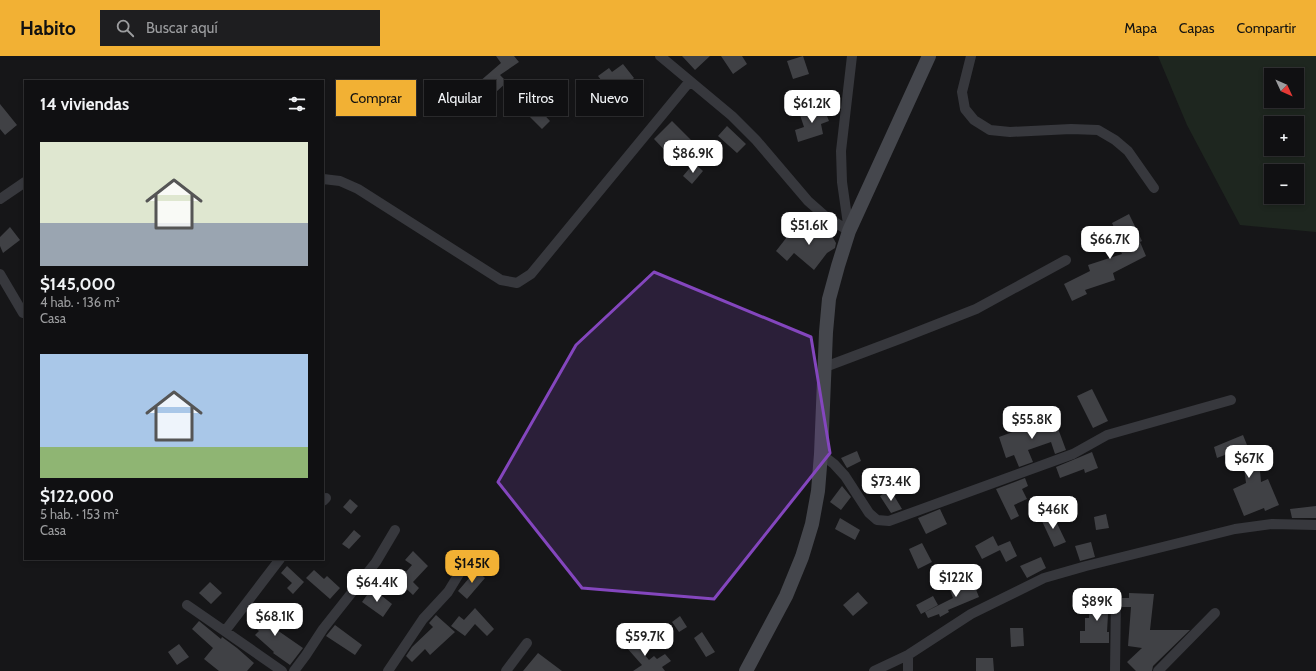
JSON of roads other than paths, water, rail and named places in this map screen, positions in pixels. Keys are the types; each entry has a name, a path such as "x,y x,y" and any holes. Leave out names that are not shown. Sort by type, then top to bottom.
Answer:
{"street":[{"path":"660,56 732,116 756,140 808,201 825,216 849,231"},
{"path":"849,231 842,182 841,151 852,56"},
{"path":"746,671 786,596 802,556 812,524 818,491 821,454 826,332 829,299 838,266 849,231 929,56"},
{"path":"970,56 962,92 965,109 974,120 990,130 1010,132 1071,128 1098,130 1116,140 1128,151 1154,188"},
{"path":"324,179 340,181 358,189 501,280 517,283 531,274 690,80"},
{"path":"0,199 24,183"},
{"path":"825,367 976,309 1066,260"},
{"path":"0,274 23,313"},
{"path":"821,454 834,464 845,476 869,513 878,520 889,521 1073,454 1107,435 1231,400"},
{"path":"874,671 908,655 971,614 1044,578 1093,564 1235,529 1272,524 1316,525"},
{"path":"294,671 306,656 323,629 376,562 395,530"},
{"path":"225,631 279,560"},
{"path":"388,671 423,619 448,592 462,569"},
{"path":"1115,671 1116,596"},
{"path":"187,605 282,671"},
{"path":"1158,671 1215,613"},
{"path":"506,671 526,643"},
{"path":"908,655 908,671"}]}
